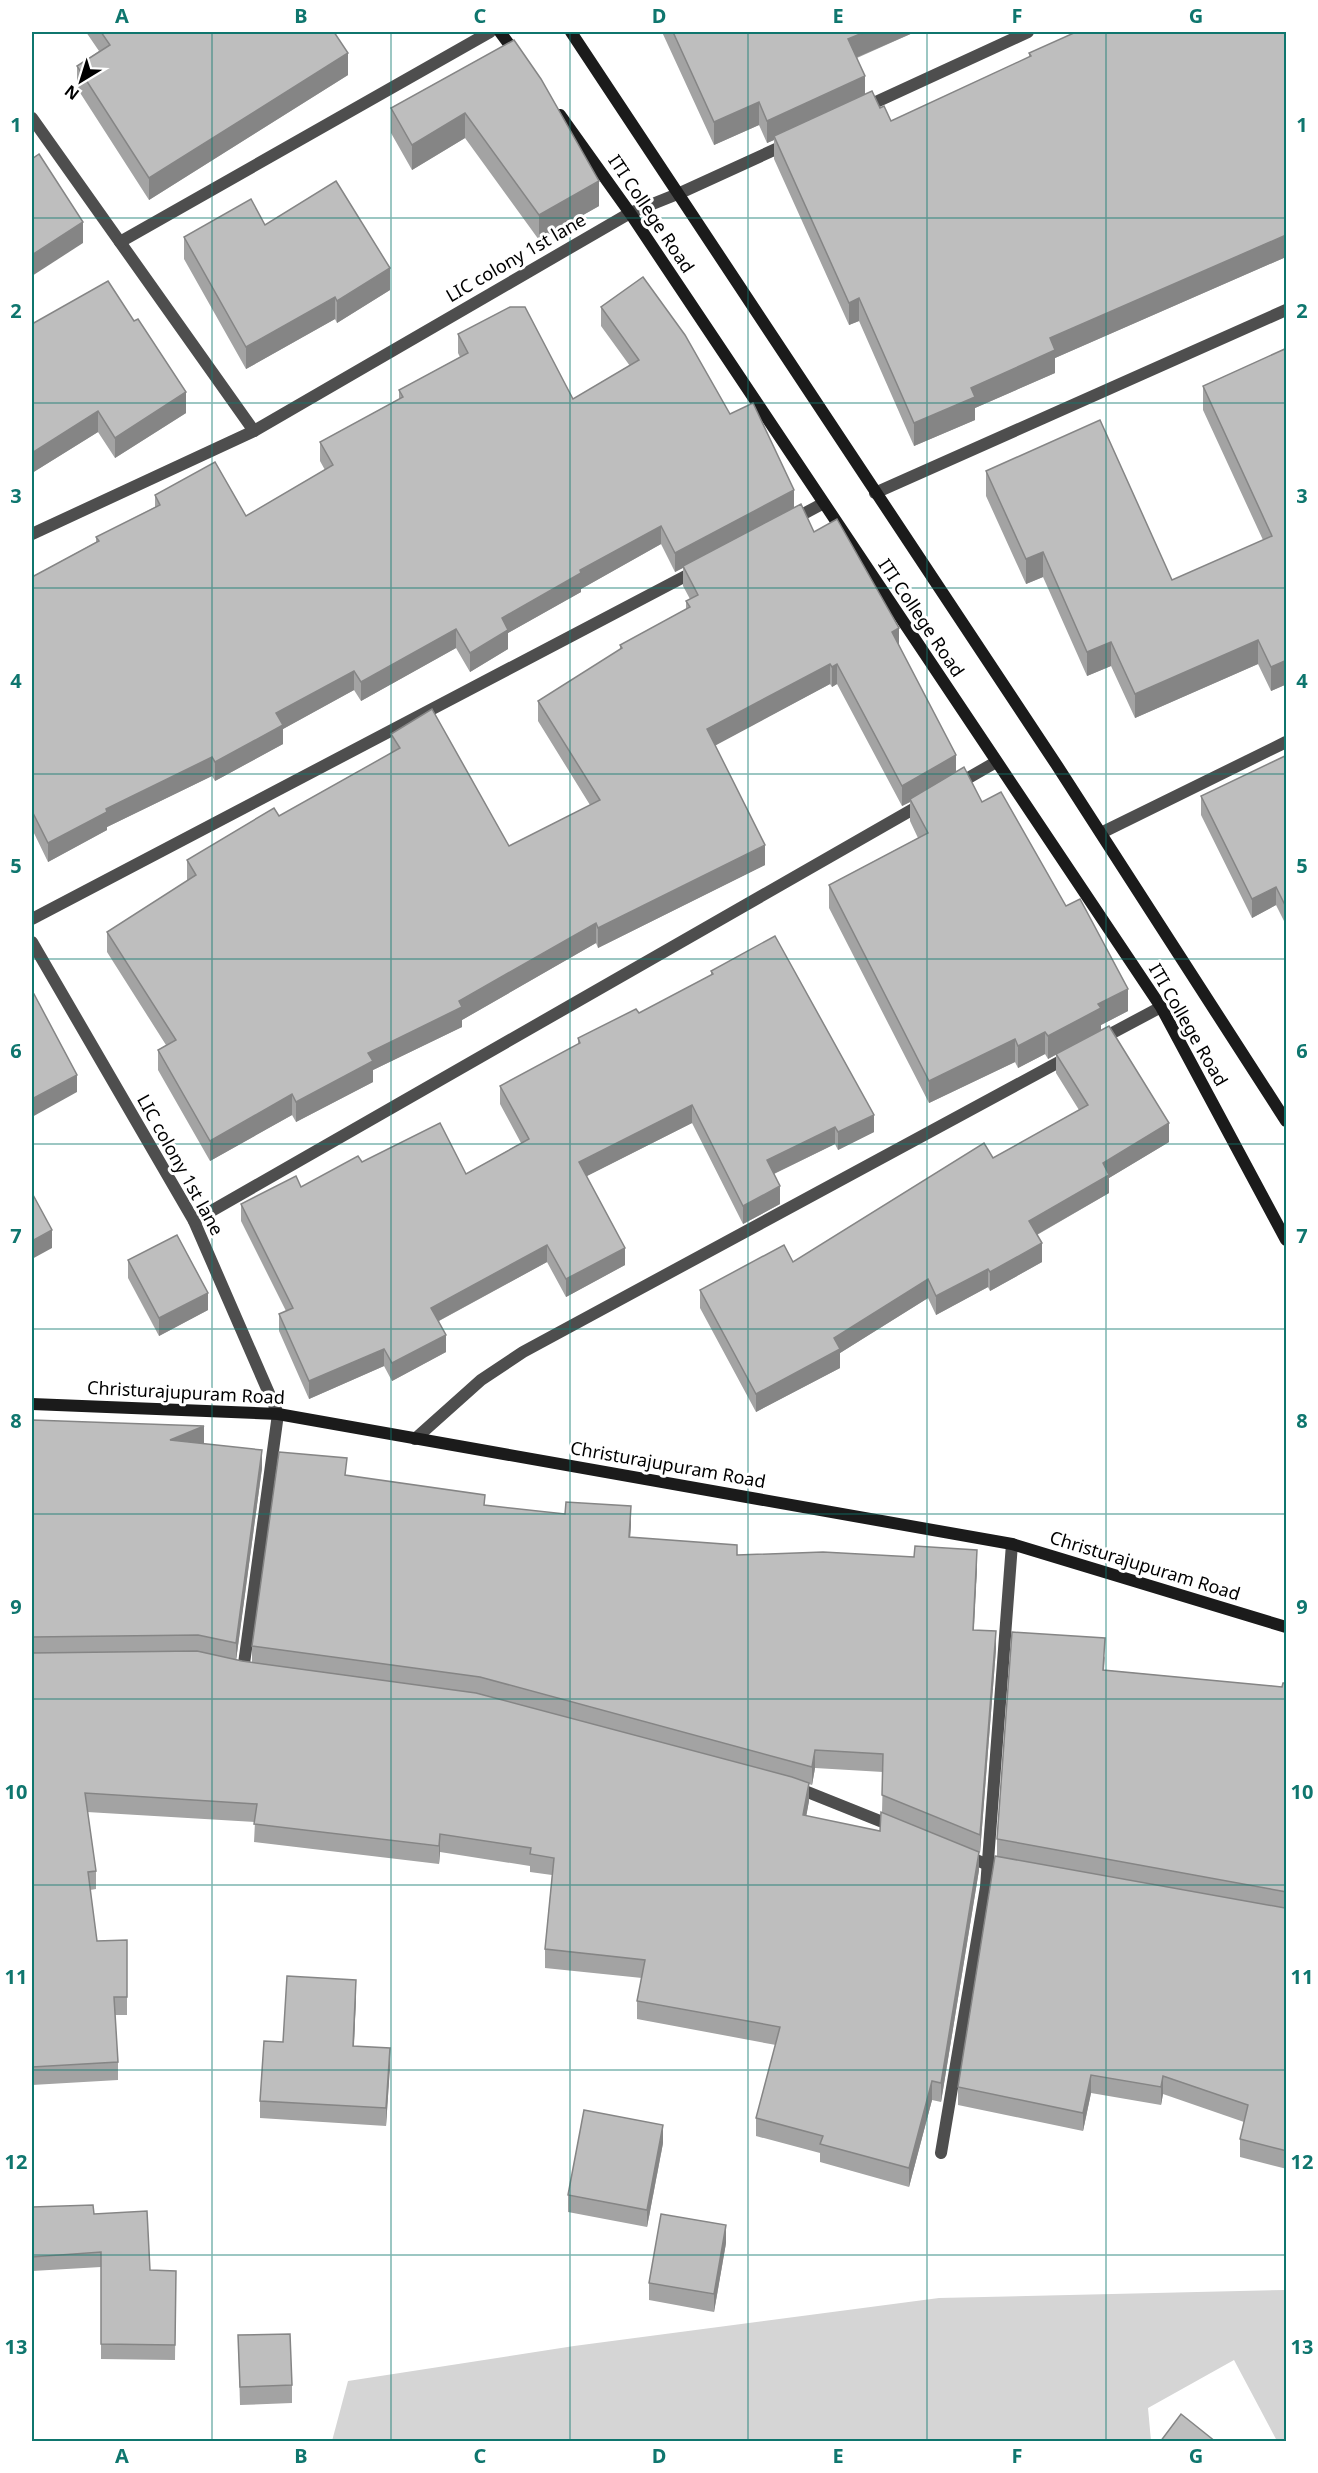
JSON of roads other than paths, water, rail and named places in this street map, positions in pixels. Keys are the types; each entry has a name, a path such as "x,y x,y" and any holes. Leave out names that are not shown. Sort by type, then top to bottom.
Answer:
{"street":[{"path":"120,242 490,32"},
{"path":"500,32 528,70"},
{"name":"ITI College Road","path":"571,32 680,193 1285,1117"},
{"path":"854,112 1028,32"},
{"name":"ITI College Road","path":"555,108 630,213 822,504 1161,1007 1287,1240"},
{"path":"32,118 254,431"},
{"name":"LIC colony 1st lane","path":"32,534 254,431 630,213 680,193 800,138"},
{"path":"875,493 1287,310"},
{"path":"780,526 822,504"},
{"path":"32,919 706,565"},
{"path":"1101,833 1287,742"},
{"path":"194,1221 996,762"},
{"name":"LIC colony 1st lane","path":"32,942 194,1221 278,1414"},
{"path":"415,1439 481,1380 523,1352 1161,1007"},
{"name":"Christurajupuram Road","path":"32,1404 278,1414 1012,1544 1287,1627"},
{"path":"243,1670 278,1414"},
{"path":"941,2153 986,1887 1012,1544"},
{"path":"784,1784 912,1834"},
{"path":"954,1851 986,1864 1021,1870"}]}
